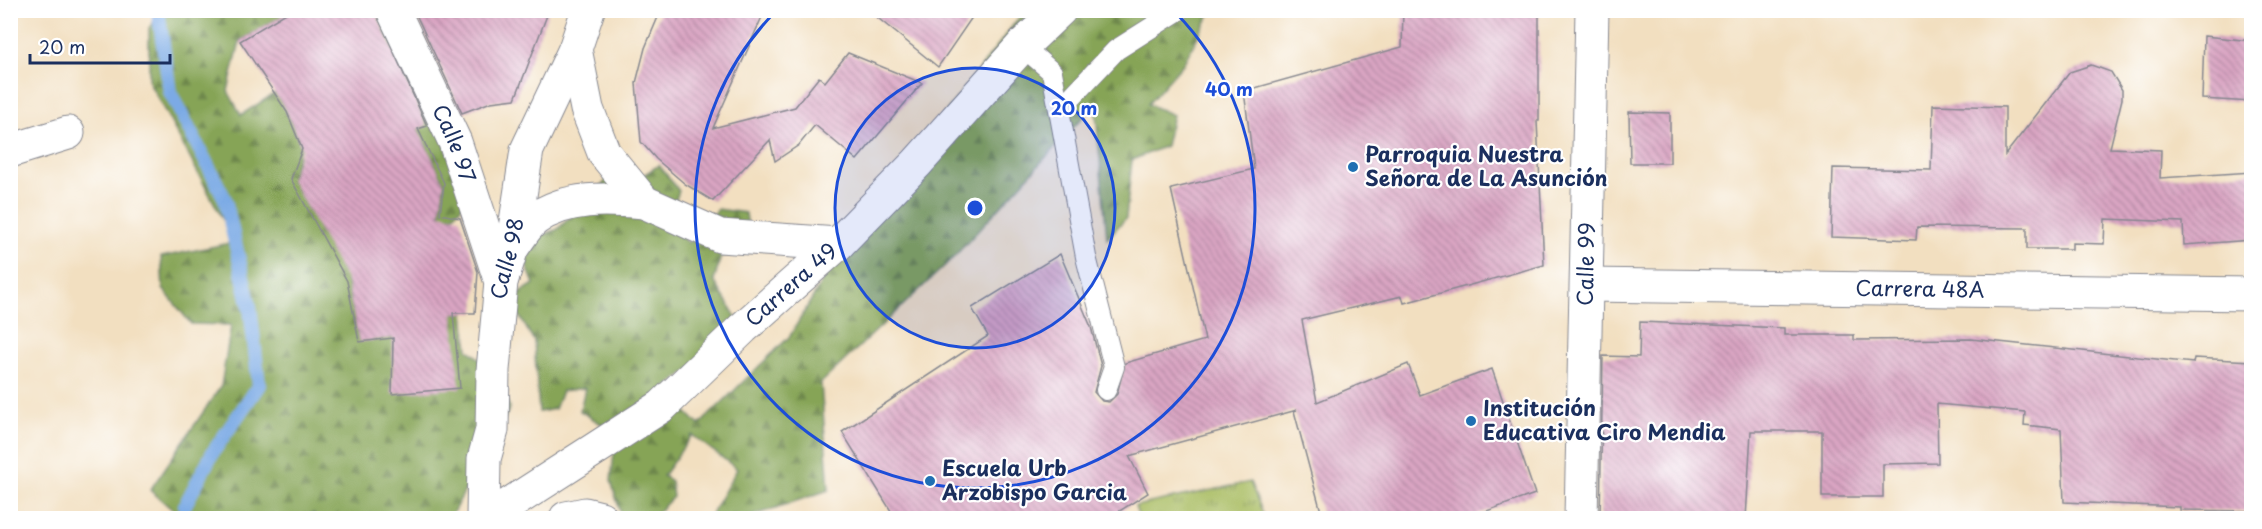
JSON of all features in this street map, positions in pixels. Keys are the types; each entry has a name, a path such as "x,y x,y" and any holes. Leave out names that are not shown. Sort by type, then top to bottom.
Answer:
{"street":[{"name":"Calle 97","path":"393,10 455,142 501,282"},
{"name":"Calle 98","path":"483,519 484,459 492,430 493,370 501,282 512,248 527,150 575,49 588,10"},
{"name":"Carrera 49","path":"488,519 662,406 743,328 838,244 917,164 1022,46 1060,10"},
{"name":"Calle 99","path":"1581,519 1592,10"},
{"path":"575,49 587,109 604,153 644,201"},
{"path":"10,151 68,133"},
{"path":"512,248 535,219 568,203 605,199 644,201 720,236 838,244"},
{"name":"Carrera 48A","path":"1587,285 2252,294"},
{"path":"567,519 585,514 601,519"}],"lane":[{"path":"1060,109 1116,50 1179,10"},
{"path":"1022,46 1052,72 1083,246 1114,368 1106,390"}],"green space":[{"path":"161,11 291,11 240,41 228,91 241,115 278,91 301,145 291,179 346,276 359,341 452,332 451,313 464,313 468,349 493,370 510,408 450,518 314,518 314,513 297,518 182,518 150,490 221,386 231,325 191,324 163,289 161,257 235,242 149,82 149,28"},
{"path":"360,11 403,11 464,204 453,216 440,217 444,183"},
{"path":"1024,11 1223,11 1210,14 1183,64 1148,104 1173,115 1166,146 1132,160 1126,218 1107,239 1095,104 952,259 821,383 829,490 746,518 709,518 737,469 692,435 663,476 671,481 673,497 652,518 622,518 611,481 616,433 580,411 585,388 562,391 555,409 539,412 534,341 517,312 518,294 534,284 518,244 558,229 622,165 637,179 659,165 679,191 669,219 674,231 688,243 718,209 746,213 751,252 721,256 714,281 743,328 664,389 699,425 790,336 844,244"},
{"path":"1250,482 1265,518 1139,518 1135,506"}],"building":[{"path":"291,10 375,10 427,126 418,129 444,183 440,214 460,218 478,272 475,313 453,313 460,388 392,394 393,338 359,342 347,281 291,179 302,149 287,112 240,41"},
{"path":"414,10 549,10 515,99 491,102 462,113"},
{"path":"661,10 765,10 713,128 795,107 819,77 825,82 848,53 922,83 857,160 815,125 799,145 775,161 770,140 713,201 685,184 656,159 641,142 636,83 645,48"},
{"path":"868,10 977,10 938,67"},
{"path":"1403,10 1539,10 1539,121 1537,121 1544,265 1404,303 1402,296 1302,320 1317,402 1408,364 1420,395 1492,369 1535,494 1464,519 1323,519 1294,411 1297,410 1129,456 1148,493 1107,519 896,519 842,432 988,336 972,308 1060,254 1091,327 1101,366 1094,392 1102,401 1109,402 1117,394 1125,363 1205,340 1171,189 1254,169 1244,91 1402,47"},
{"path":"2204,36 2252,41 2252,102 2202,99"},
{"path":"2091,65 2111,72 2122,90 2122,99 2110,148 2161,150 2160,178 2252,172 2252,240 2184,245 2183,222 2105,219 2104,244 2072,243 2072,249 2027,249 2027,228 1917,227 1916,240 1831,237 1833,168 1931,170 1933,105 2005,107 2005,155 2070,72"},
{"path":"1629,112 1670,113 1670,163 1630,163"},
{"path":"1640,322 1784,328 1784,335 1854,335 1854,340 1971,339 2193,363 2194,358 2252,361 2252,511 2180,510 2180,507 2064,502 2061,429 2024,425 2025,412 1937,404 1938,463 1883,464 1883,497 1822,497 1822,431 1751,431 1746,519 1600,519 1603,356 1639,357"}],"waterway":[{"path":"158,10 170,92 225,199 250,307 259,385 213,452 185,505"}],"place":[{"name":"Parroquia Nuestra Señora de La Asunción","path":"1353,167"},
{"name":"Institución Educativa Ciro Mendia","path":"1471,421"},
{"name":"Escuela Urb Arzobispo Garcia","path":"930,481"}]}
